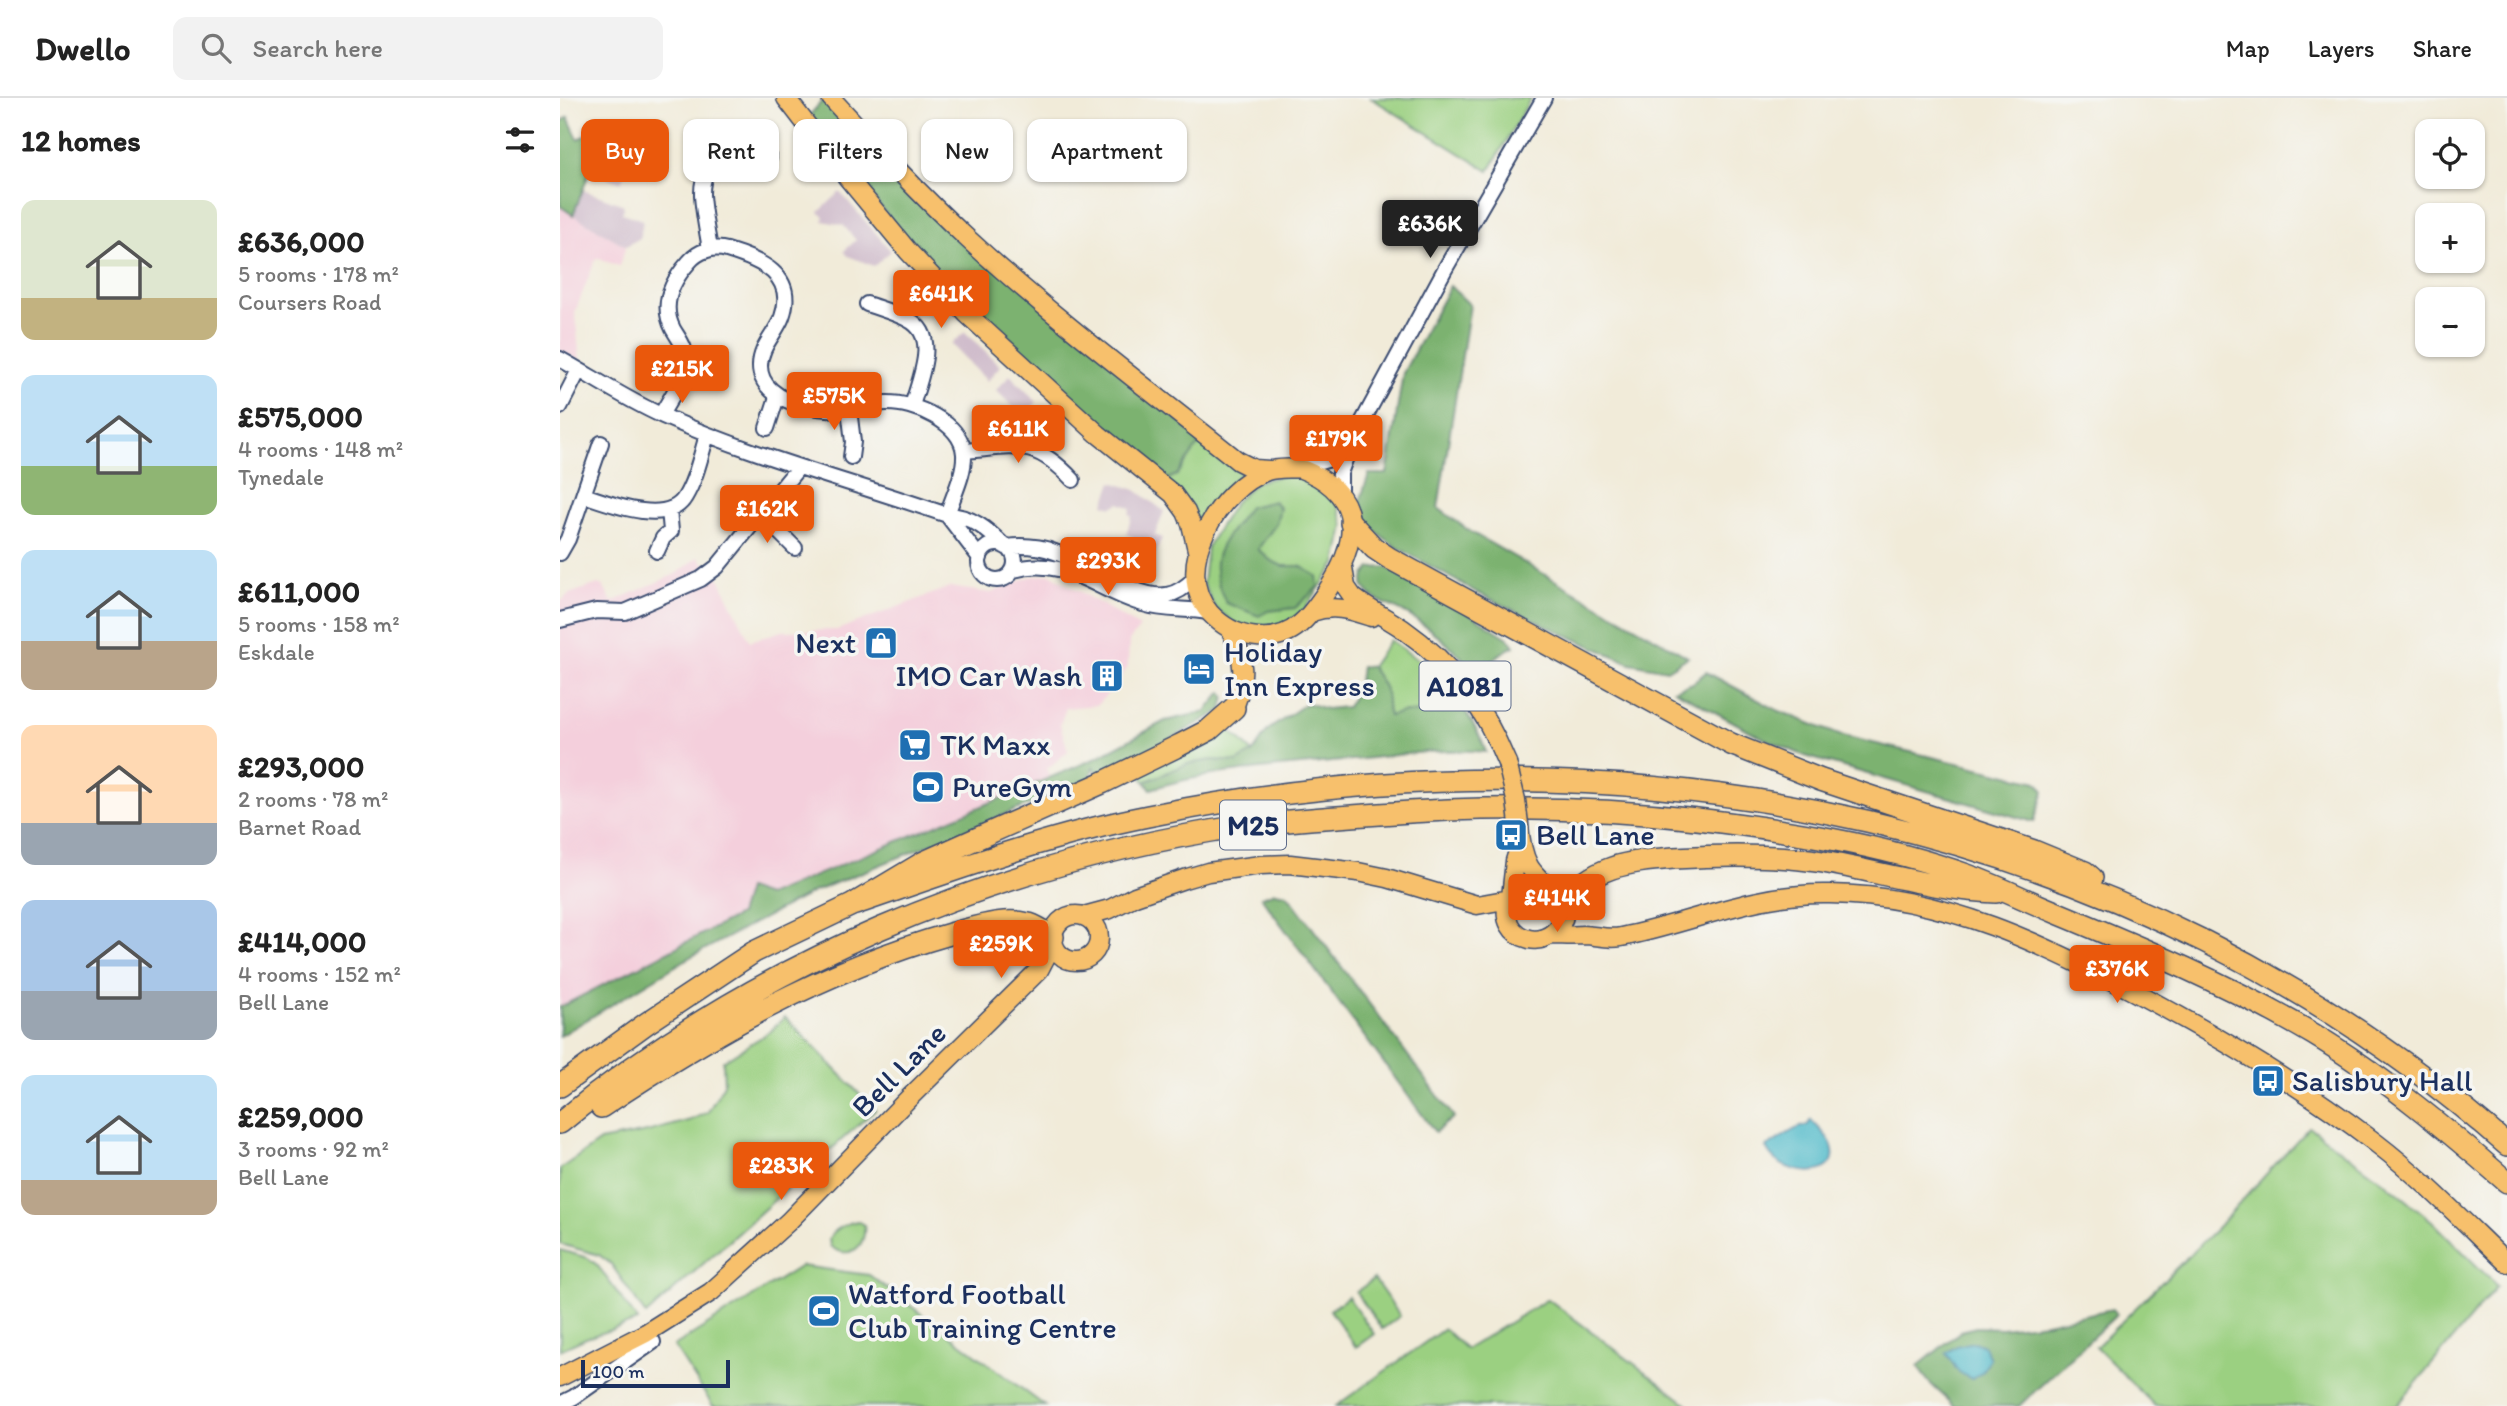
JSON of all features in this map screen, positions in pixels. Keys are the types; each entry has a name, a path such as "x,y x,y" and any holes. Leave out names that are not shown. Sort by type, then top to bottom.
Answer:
{"highway":[{"name":"M25","path":"1351,523 1374,548 1389,558 1731,744 1821,780 2034,851 2085,872 2134,908"},
{"name":"M25","path":"560,1086 647,1023 754,952 852,905 924,862 1102,783 1180,745 1209,730 1234,708"},
{"name":"M25","path":"852,905 1007,853 1098,827 1149,816 1307,792 1384,786 1558,782 1689,790 1782,803 1924,833 1988,852 2134,908 2271,976 2346,1023 2421,1075 2507,1145"},
{"name":"M25","path":"560,1123 646,1058 764,985 836,948 936,906 1079,860 1186,836 1309,818 1455,808 1574,810 1656,814 1738,824 1894,854 1969,875 2126,941 2238,994 2315,1035 2393,1088 2507,1182"},
{"name":"M25","path":"1562,907 1570,895 1588,879 1608,868 1644,860 1691,857 1742,856 1819,862 1962,891 2005,892"},
{"path":"560,1130 593,1113 675,1058 771,1004 863,964 929,940 995,923 1028,924 1053,940"}],"main road":[{"path":"786,98 855,188 967,314 1098,434 1173,494 1191,524 1196,550 1195,578 1208,612 1231,631 1249,636 1269,637 1290,631 1312,612 1343,567 1350,539 1351,523 1340,495 1316,475 1299,468 1254,469 1238,461 1058,318 968,239 831,98"},
{"path":"1196,550 1210,524 1231,496 1250,480 1269,470"},
{"name":"A1081","path":"1343,567 1346,587 1353,597 1430,649 1462,681 1496,735 1516,800 1521,842 1528,863 1545,886"},
{"name":"A1081","path":"1312,612 1340,607 1401,627"},
{"path":"1231,631 1240,651 1243,670 1242,687 1234,708"},
{"name":"A1081","path":"1510,898 1521,842"},
{"path":"1110,909 1099,933 1095,952 1085,960 1072,961 1060,955 1053,940 1058,924 1063,919 1110,909 1161,886 1208,872 1261,865 1334,867 1377,876 1477,905 1525,938 1534,940 1551,935 1621,937 1748,902 1776,897 1830,894 1890,899 1988,924 2071,959 2252,1058 2377,1144 2435,1194 2507,1263"},
{"path":"1477,905 1510,898 1528,885 1545,886 1559,897 1562,907 1562,921 1551,935"},
{"path":"1510,898 1507,910 1511,927"},
{"path":"1562,907 1584,935"},
{"path":"1084,916 1096,926 1099,933"},
{"name":"Bell Lane","path":"560,1377 646,1333 711,1292 788,1223 908,1099 1039,970 1053,940"},
{"name":"Bell Lane","path":"1039,970 1072,961"}],"street":[{"path":"1340,495 1340,473 1352,441 1445,269 1544,98"},
{"path":"705,182 702,193 710,249"},
{"path":"661,415 684,371 686,361 684,345 672,327 667,310 668,295 677,277 693,257 710,249 728,251 771,269 782,283 786,304 761,359 765,383 777,397 807,407 849,409 883,403 912,406 940,419 958,438 964,450 964,463 947,515"},
{"path":"867,304 909,320 919,327 925,336 926,353 912,406"},
{"path":"560,359 661,415 708,435 798,468 947,515 960,515 1005,546 1015,559 1014,570"},
{"path":"560,407 579,370"},
{"path":"767,428 777,397"},
{"path":"849,409 853,442 851,457"},
{"path":"584,495 634,509 669,510 686,496 708,435"},
{"path":"1299,468 1330,459 1352,441"},
{"path":"560,553 568,539 601,443"},
{"path":"964,450 1012,447 1035,449 1046,454 1073,480"},
{"path":"560,620 596,611 625,612 701,579 717,567 798,468"},
{"path":"657,551 663,538 671,531 669,510"},
{"path":"947,515 980,558 982,572 992,579 1003,580 1014,570 1036,565 1058,568 1139,603 1165,609 1208,612"},
{"path":"759,516 795,548"},
{"path":"980,558 992,545 1025,545 1054,552 1110,578 1159,595 1175,593 1195,578"},
{"path":"560,1404 653,1342"}],"shaded area":[{"path":"583,190 624,205 622,213 643,220 640,238 626,246 573,215"},
{"path":"840,192 891,251 874,266 848,256 844,251 856,240 843,225 823,221 824,217 819,212"},
{"path":"560,206 626,246 619,266 596,258 575,312 580,361 560,350"},
{"path":"965,332 1000,366 987,381 951,344"},
{"path":"1010,375 1037,402 1027,413 1018,412 996,390"},
{"path":"1112,482 1136,490 1164,511 1155,535 1162,538 1148,572 1122,565 1133,537 1126,534 1132,516 1129,515 1131,508 1119,503 1112,507 1104,504"},
{"path":"698,557 719,578 750,641 782,631 837,630 950,587 991,593 1029,577 1050,574 1140,627 1129,641 1128,667 1113,688 1097,705 1066,708 1060,724 1068,751 1047,769 1049,777 767,896 747,889 739,915 560,1007 560,602 569,594 598,584 603,586 612,602 678,573"}],"green space":[{"path":"1371,98 1531,98 1489,171"},
{"path":"824,99 846,119 810,119 808,117"},
{"path":"568,117 578,139 581,138 581,182 586,182 573,215 560,206 560,123"},
{"path":"907,174 1201,441 1177,475 1165,480 1060,391 959,296 860,182 907,182"},
{"path":"1450,286 1470,305 1438,508 1471,532 1688,657 1667,670 1630,663 1478,593 1395,546 1370,527 1360,501 1369,474 1387,474 1403,373"},
{"path":"1201,441 1243,471 1220,494 1200,525 1165,480 1177,475"},
{"path":"1288,474 1314,481 1338,505 1344,526 1336,564 1303,611 1283,626 1258,631 1235,623 1215,608 1203,583 1207,547 1235,502 1256,482"},
{"path":"1274,501 1280,508 1276,524 1258,549 1282,566 1300,566 1317,576 1318,587 1295,608 1268,611 1259,616 1226,603 1219,587 1216,562 1224,541 1249,507"},
{"path":"1386,567 1440,595 1508,638 1514,646 1495,659 1490,668 1488,682 1484,684 1463,659 1427,627 1375,599 1367,591 1363,585 1365,575 1371,568"},
{"path":"1390,640 1424,664 1419,677 1431,704 1424,713 1403,712 1389,717 1386,692 1371,667"},
{"path":"1424,664 1460,705 1486,752 1432,752 1245,770 1151,789 1145,782 1187,764 1213,760 1237,762 1253,752 1268,730 1307,703 1326,709 1347,707 1358,689 1361,666 1371,667 1382,683 1389,716 1403,712 1424,713 1431,704 1420,685"},
{"path":"1706,672 1777,710 1839,735 2037,782 2044,791 2034,822 1805,756 1765,739 1674,690 1693,683"},
{"path":"1222,692 1225,696 1222,710 1102,777 1093,767 1090,780 813,892 692,956 560,1036 560,1007 739,915 747,889 767,896 1092,760 1165,721 1205,712"},
{"path":"1225,726 1253,752 1237,762 1213,760 1188,764 1145,782 1139,774"},
{"path":"1275,892 1287,894 1454,1117 1435,1132 1261,897"},
{"path":"785,1017 875,1110 646,1315 611,1264 599,1255 560,1244 560,1169 600,1141 647,1132 691,1120 708,1112 724,1084 723,1061 771,1031"},
{"path":"2309,1127 2432,1221 2497,1286 2397,1406 2155,1406 2096,1347 2221,1224"},
{"path":"857,1221 864,1225 860,1245 850,1252 830,1246 829,1238 834,1232"},
{"path":"560,1250 588,1258 597,1265 638,1321 586,1338 560,1350"},
{"name":"Watford Football Club Training Centre","path":"801,1266 869,1275 1045,1406 713,1406 674,1346"},
{"path":"1374,1279 1400,1316 1382,1329 1356,1292"},
{"path":"1348,1297 1374,1334 1356,1347 1330,1310"},
{"path":"1548,1299 1690,1406 1336,1406 1444,1329 1466,1349"},
{"path":"2112,1309 2116,1314 2114,1317 2019,1406 1954,1406 1929,1382 1918,1366 1961,1331 1976,1327 2002,1328 2046,1323"}],"water":[{"path":"1811,1120 1831,1142 1833,1158 1828,1166 1819,1171 1807,1172 1782,1164 1772,1157 1766,1147 1792,1131 1807,1126"},
{"path":"1974,1342 1984,1346 1990,1359 1983,1371 1972,1379 1959,1373 1946,1353 1957,1346"}],"place":[{"name":"Next","path":"881,643"},
{"name":"Holiday Inn Express","path":"1199,669"},
{"name":"IMO Car Wash","path":"1107,676"},
{"name":"TK Maxx","path":"915,745"},
{"name":"PureGym","path":"928,787"},
{"name":"Bell Lane","path":"1511,835"},
{"name":"Salisbury Hall","path":"2268,1081"},
{"name":"Watford Football Club Training Centre","path":"824,1311"}]}
